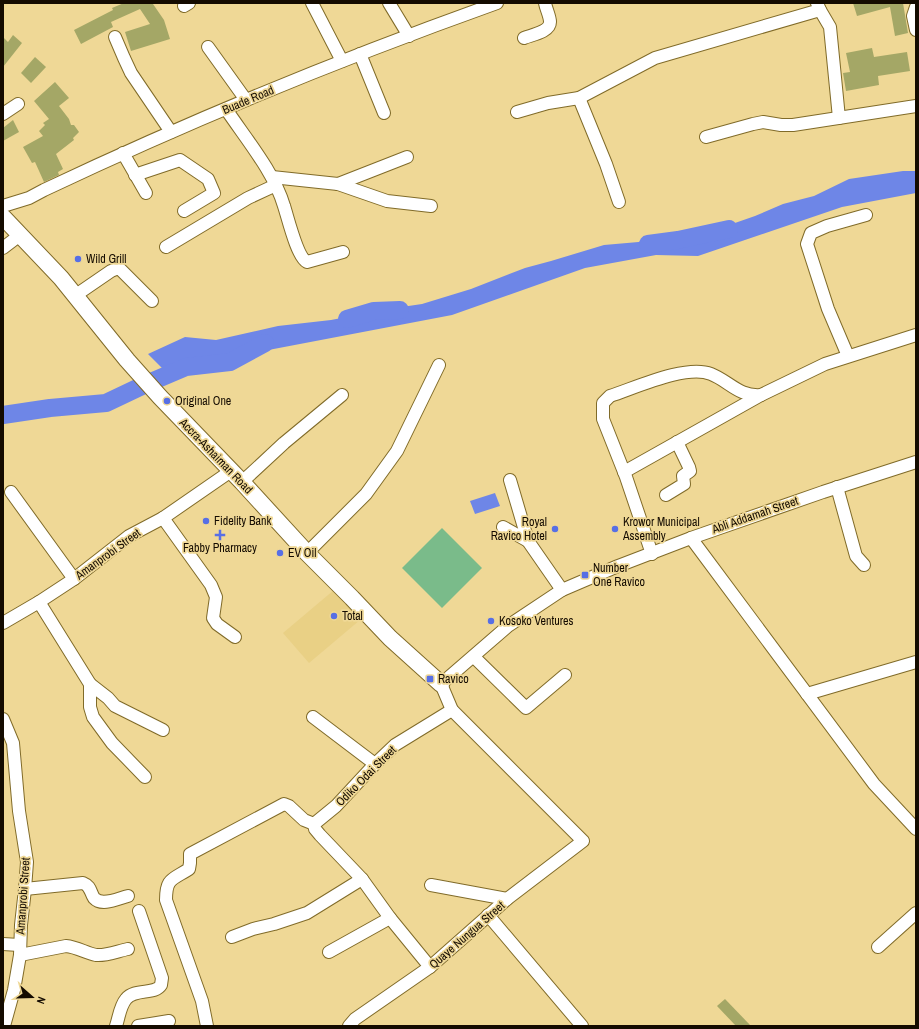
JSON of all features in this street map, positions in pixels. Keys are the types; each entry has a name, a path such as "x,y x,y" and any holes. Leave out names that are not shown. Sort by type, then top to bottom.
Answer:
{"main road":[{"name":"Accra-Ashaiman Road","path":"3,217 61,278 127,360 160,397 237,476 307,553 390,638 441,684"}],"street":[{"path":"312,3 342,61"},
{"path":"388,3 408,36"},
{"path":"524,38 546,30 549,26 550,21 545,3"},
{"name":"Buade Road","path":"3,206 29,198 123,153 246,100 490,4"},
{"path":"517,112 548,103 579,98 655,58 818,6 830,27 839,118"},
{"path":"916,7 913,16 916,30"},
{"path":"115,37 132,73 171,132"},
{"path":"208,47 246,100"},
{"path":"360,54 384,114"},
{"path":"579,98 606,164 619,202"},
{"path":"3,114 18,104"},
{"path":"706,137 763,122 793,125 916,106"},
{"path":"226,109 274,181 302,258 307,262 343,252"},
{"path":"123,153 146,193"},
{"path":"338,184 407,157"},
{"path":"135,175 180,160 207,178 214,193 184,211"},
{"path":"166,247 274,181 338,184 387,201 432,206"},
{"path":"848,356 828,309 807,244 812,233 827,226 866,215"},
{"path":"3,248 20,235"},
{"path":"76,296 111,271 120,269 152,301"},
{"path":"624,472 761,395 825,364 916,336"},
{"path":"307,553 366,494 397,451 440,365"},
{"path":"652,554 624,472 603,419 603,404 610,396 676,373 694,371 711,373 744,394 753,396 761,395"},
{"name":"Amanprobi Street","path":"3,621 39,602 74,579 129,536 237,476 284,443 342,395"},
{"path":"666,495 684,484 682,476 690,471 677,442"},
{"name":"Abli Addamah Street","path":"441,684 508,626 562,590 618,566 691,538 916,462"},
{"path":"510,480 528,541 562,590"},
{"path":"837,488 856,556 864,565"},
{"path":"11,492 74,579"},
{"path":"163,518 211,585 216,597 213,618 234,637"},
{"path":"503,527 528,541"},
{"path":"691,538 874,784 916,829"},
{"path":"39,602 90,684 108,698 115,706 163,730"},
{"path":"474,657 526,708 565,675"},
{"path":"807,694 916,662"},
{"path":"90,684 90,707 93,717 112,743 144,777"},
{"path":"441,684 452,710"},
{"name":"Odiko Odai Street","path":"314,824 336,806 395,745 452,710"},
{"name":"Quaye Nungua Street","path":"349,1026 355,1019 430,967 507,899 583,841 452,710"},
{"path":"313,717 375,764"},
{"name":"Amanprobi Street","path":"3,719 13,743 19,811 27,862 20,950 14,990 4,1026"},
{"path":"207,1026 202,1001 166,900 166,888 168,882 188,869 190,854 284,804 289,806 300,817 314,824 315,829 320,835 362,879 390,918 430,967"},
{"path":"232,937 253,929 307,913 362,879"},
{"path":"26,889 83,883 89,886 95,898 99,900 110,902 128,896"},
{"path":"431,885 507,899"},
{"path":"116,1026 122,1006 127,997 134,993 157,990 161,986 162,978 139,911"},
{"path":"878,947 916,913"},
{"path":"488,915 576,1024"},
{"path":"329,952 390,918"},
{"path":"3,944 20,950 66,946 74,947 91,954 100,955 128,950"},
{"path":"138,1026 169,1021"}],"shaded area":[{"path":"334,590 360,620 309,663 283,633"}],"green space":[{"path":"442,528 482,568 442,608 402,568"}],"water":[{"path":"903,171 916,171 916,193 842,207 698,256 656,255 585,268 452,315 200,363 162,368 148,354 185,337 216,340 278,326 331,320 422,304 471,289 525,268 604,245 650,241 694,241 712,231 755,216 783,204 814,196 849,179"},
{"path":"495,493 500,506 475,514 470,501"}],"building":[{"path":"124,3 155,3 153,4 164,20 170,39 131,51 125,32 150,24 140,9 111,22 113,27 81,44 74,30 113,10 112,8"},
{"path":"853,3 903,3 908,33 895,36 890,7 857,16"},
{"path":"13,35 22,43 3,67 3,37 8,42"},
{"path":"872,48 874,57 907,52 910,71 878,76 879,85 846,91 843,73 850,72 846,53"},
{"path":"35,57 46,67 31,83 21,73"},
{"path":"55,82 69,98 59,106 69,119 71,125 74,125 79,132 73,138 74,140 56,154 63,169 58,172 59,175 44,182 35,162 32,163 23,147 43,136 39,131 45,125 43,123 49,119 34,101"},
{"path":"13,120 19,132 3,141 3,128"},
{"path":"725,999 751,1026 736,1026 717,1006"}],"waterway":[{"path":"648,244 678,240 729,229"},
{"path":"347,319 374,311 400,310"},
{"path":"3,415 50,408 106,403 186,367 230,362 265,343"}],"place":[{"name":"Wild Grill","path":"78,259"},
{"name":"Original One","path":"167,401"},
{"name":"Fidelity Bank","path":"206,521"},
{"name":"Royal Ravico Hotel","path":"555,529"},
{"name":"Krowor Municipal Assembly","path":"615,529"},
{"name":"Fabby Pharmacy","path":"220,535"},
{"name":"EV Oil","path":"280,553"},
{"name":"Number One Ravico","path":"585,575"},
{"name":"Total","path":"334,616"},
{"name":"Kosoko Ventures","path":"491,621"},
{"name":"Ravico","path":"430,679"}]}
